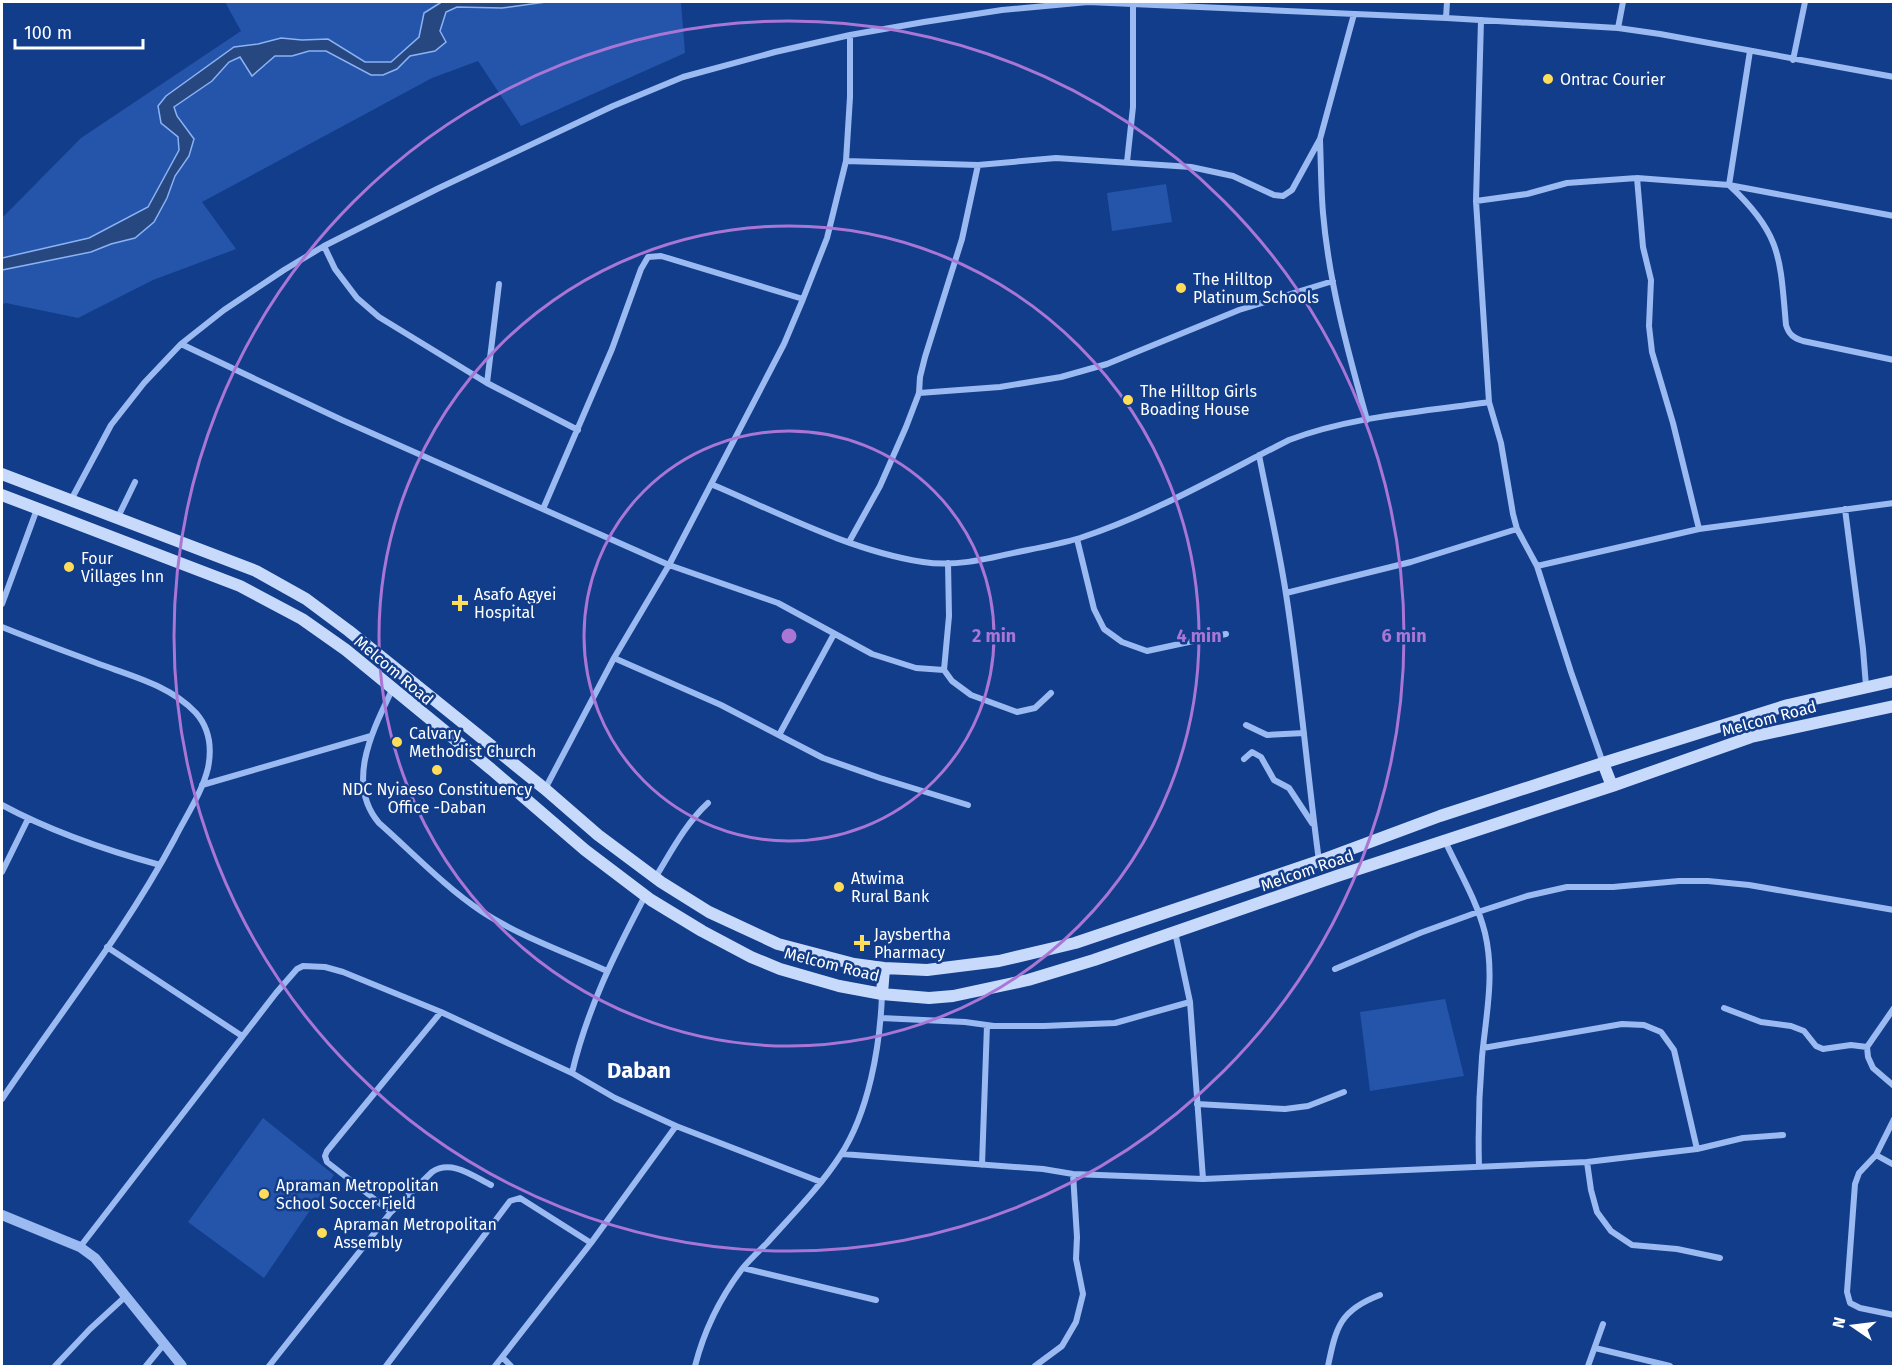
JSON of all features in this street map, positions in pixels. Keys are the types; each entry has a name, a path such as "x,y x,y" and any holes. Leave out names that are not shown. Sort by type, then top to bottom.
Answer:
{"main road":[{"path":"2,474 256,571 306,599 545,789 598,835 655,878 709,912 778,944 854,964 884,968 927,970 989,963 1075,943 1319,861 1440,816 1603,763 1788,705 1893,681"},
{"name":"Melcom Road","path":"2,495 182,562 248,590 302,619 346,650 585,850 645,896 695,927 751,957 780,969 839,986 882,994 929,998 991,989 1094,960 1751,737 1893,706"},
{"path":"63,518 71,500"},
{"path":"1603,763 1611,786"},
{"path":"531,804 545,789"},
{"path":"882,994 884,968"}],"street":[{"path":"71,500 111,425 144,383 181,344 224,310 284,270 324,246 538,140 613,106 683,77 775,52 850,35 1002,9 1088,2 1223,5 1618,28 1893,77"},
{"path":"1446,18 1447,2"},
{"path":"1618,28 1623,2"},
{"path":"1794,60 1805,2"},
{"path":"1127,162 1133,107 1133,4"},
{"path":"846,160 978,165 1056,158 1191,167 1233,176 1274,195 1283,196 1292,190 1320,139 1354,14"},
{"path":"1481,20 1476,201 1489,402 1501,443 1517,529 1537,566 1603,763"},
{"path":"545,789 614,658 669,565 784,344 803,299 827,238 846,160 850,97 850,35"},
{"path":"1729,185 1750,51"},
{"path":"1320,139 1323,214 1333,281 1350,359 1367,420"},
{"path":"849,542 880,486 919,393 925,357 962,238 978,165"},
{"path":"1476,201 1527,194 1567,183 1637,178 1729,185 1893,216"},
{"path":"1637,178 1643,247 1651,280 1649,326 1652,352 1673,423 1699,530"},
{"path":"1729,185 1755,210 1776,247 1782,272 1786,325 1792,336 1803,341 1893,360"},
{"path":"324,246 334,269 351,291 379,317 487,383 578,430"},
{"path":"543,509 612,350 641,268 648,257 661,256 803,299"},
{"path":"919,393 1000,387 1061,376 1107,364 1239,310 1333,281"},
{"path":"487,383 499,284"},
{"path":"181,344 342,420 669,565 778,603 872,654 916,668 944,670"},
{"path":"711,484 849,542 888,554 925,562 983,560 1077,539 1143,514 1305,434 1367,420 1489,402"},
{"path":"1259,455 1286,592 1319,861"},
{"path":"118,517 135,482"},
{"path":"1537,566 1699,530 1893,503"},
{"path":"2,604 37,509"},
{"path":"1845,509 1866,686"},
{"path":"1286,592 1411,562 1517,529"},
{"path":"1077,539 1094,609 1104,629 1122,642 1147,651 1226,634"},
{"path":"948,563 950,616 944,670 952,681 971,695 1017,712 1035,708 1051,693"},
{"path":"2,627 156,686 190,707 207,731 211,745 208,768 202,785 160,865 80,989 2,1099"},
{"path":"779,735 834,634"},
{"path":"614,658 721,705 804,749 852,768 968,805"},
{"path":"392,690 371,736 363,775 364,796 369,811 379,823 462,897 483,912 607,971"},
{"path":"1246,725 1267,735 1304,733"},
{"path":"202,785 371,736"},
{"path":"1245,759 1252,752 1262,757 1274,780 1289,788 1314,826"},
{"path":"655,878 687,827 708,803"},
{"path":"2,805 28,819 86,842 160,865"},
{"path":"2,872 28,819"},
{"path":"1444,841 1478,912 1485,933 1490,965 1489,1006 1478,1103 1479,1167"},
{"path":"1335,969 1420,933 1478,912 1527,896 1567,887 1612,887 1698,881 1749,885 1893,910"},
{"path":"572,1073 585,1024 607,971 645,896"},
{"path":"1175,932 1190,1002 1203,1179"},
{"path":"107,947 242,1036"},
{"path":"80,1246 242,1036 297,969 309,965 343,972 441,1012 572,1073 615,1098 676,1126 821,1182"},
{"path":"694,1366 701,1340 723,1297 743,1268 821,1182 842,1154 871,1082 881,1018 882,994"},
{"path":"881,1018 987,1025 1044,1026 1115,1023 1190,1002"},
{"path":"1724,1008 1761,1022 1791,1026 1804,1031 1816,1046 1823,1049 1851,1045 1867,1047"},
{"path":"1893,1008 1890,1017 1867,1047 1873,1068 1893,1086"},
{"path":"391,1212 327,1162 325,1156 441,1012"},
{"path":"1483,1048 1622,1024 1644,1025 1661,1032 1674,1050 1697,1149"},
{"path":"982,1164 987,1025"},
{"path":"1197,1104 1285,1108 1308,1106 1344,1092"},
{"path":"1893,1119 1876,1155 1859,1173 1855,1184 1847,1292 1850,1304 1893,1315"},
{"path":"495,1366 591,1243 676,1126"},
{"path":"842,1154 1043,1169 1073,1174 1203,1179 1587,1162 1697,1149 1743,1138 1783,1135"},
{"path":"1876,1155 1893,1165"},
{"path":"1587,1162 1591,1190 1598,1212 1611,1231 1632,1245 1677,1249 1720,1258"},
{"path":"269,1366 391,1212 440,1167 461,1170 491,1185"},
{"path":"1035,1366 1062,1346 1077,1322 1083,1294 1076,1259 1073,1174"},
{"path":"386,1366 510,1201 520,1198 591,1243"},
{"path":"2,1215 80,1246 95,1258 182,1366"},
{"path":"743,1268 876,1300"},
{"path":"1328,1366 1334,1341 1346,1314 1360,1302 1380,1295"},
{"path":"55,1366 126,1296"},
{"path":"1588,1366 1603,1324"},
{"path":"146,1366 164,1344"},
{"path":"1595,1348 1670,1366"},
{"path":"502,1358 511,1366"}],"shaded area":[{"path":"225,2 441,3 424,13 419,37 391,62 366,62 328,39 281,38 247,46 198,73 166,96 158,106 161,123 179,137 179,149 148,207 89,238 2,258 2,218 81,138 241,31"},
{"path":"439,2 546,2 502,8 457,7 446,12 440,31 446,42 435,51 410,56 397,69 383,75 371,75 326,51 275,56 252,76 240,57 229,62 212,81 174,107 177,116 194,139 189,156 175,176 167,198 154,222 135,238 91,252 2,270 2,258 89,238 148,207 179,150 178,137 161,123 158,106 166,96 234,47 281,38 328,39 365,62 391,62 419,37 424,13"},
{"path":"546,2 681,2 685,53 521,126 478,61 432,78 202,202 236,249 153,280 78,318 2,304 2,270 91,252 135,238 167,198 175,176 189,156 194,139 177,116 174,107 212,81 229,62 240,57 245,67 266,65 275,56 323,51 341,57 371,75 397,69 410,56 435,51 445,42 440,31 445,12 457,7 502,8"},
{"path":"1166,184 1172,222 1112,231 1107,193"},
{"path":"1445,999 1464,1076 1370,1091 1360,1012"},
{"name":"Apraman Metropolitan School Soccer Field","path":"263,1118 334,1175 264,1278 188,1222"}],"place":[{"name":"Ontrac Courier","path":"1548,79"},
{"name":"The Hilltop Platinum Schools","path":"1181,288"},
{"name":"The Hilltop Girls Boading House","path":"1128,400"},
{"name":"Four Villages Inn","path":"69,567"},
{"name":"Asafo Agyei Hospital","path":"460,603"},
{"name":"Calvary Methodist Church","path":"397,742"},
{"name":"NDC Nyiaeso Constituency Office -Daban","path":"437,770"},
{"name":"Atwima Rural Bank","path":"839,887"},
{"name":"Jaysbertha Pharmacy","path":"862,943"},
{"name":"Apraman Metropolitan School Soccer Field","path":"264,1194"},
{"name":"Apraman Metropolitan Assembly","path":"322,1233"}],"district":[{"name":"Daban","path":"639,1070"}]}
